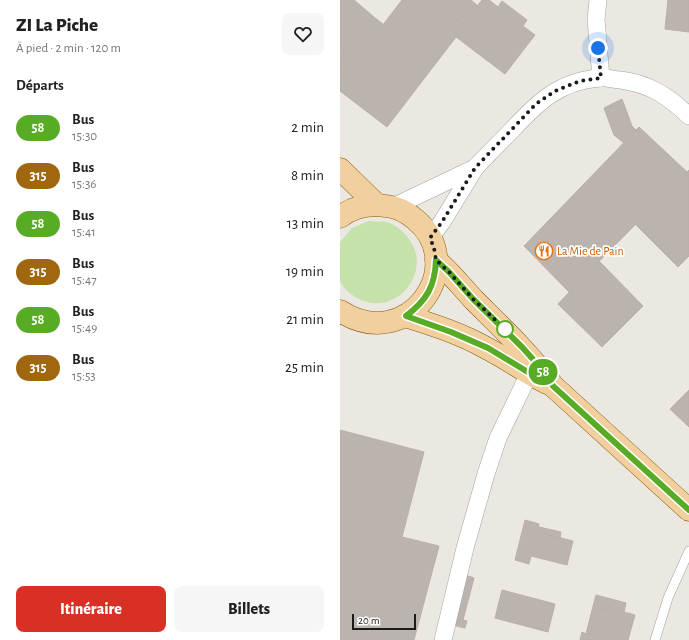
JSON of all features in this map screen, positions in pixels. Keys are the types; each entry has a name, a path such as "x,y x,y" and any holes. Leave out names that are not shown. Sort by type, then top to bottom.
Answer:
{"main road":[{"path":"340,169 385,206 408,214 421,224 430,238 434,248 436,260 432,286 426,298 406,316 388,322 376,323 344,318"},
{"path":"340,217 358,207 385,206"},
{"path":"436,260 534,360 553,386 689,510"},
{"path":"406,316 451,332 488,348 529,374 553,386"}],"street":[{"path":"598,0 596,19 601,78"},
{"path":"430,238 442,222 475,168 536,104 555,91 580,81 601,78 626,81 653,88 674,102 689,116"},
{"path":"385,206 475,168"},
{"path":"443,640 465,548 498,438 529,374"}],"lane":[{"path":"655,640 668,598 689,551"}],"green space":[{"path":"369,221 387,222 397,227 409,239 415,252 417,266 413,278 406,289 396,298 384,302 371,303 357,298 345,289 340,281 340,242 352,228"}],"building":[{"path":"340,0 354,0 374,17 340,60"},
{"path":"402,0 432,0 463,24 482,0 489,0 498,7 502,1 527,20 523,26 535,35 505,74 456,37 387,127 340,91 340,81"},
{"path":"432,0 471,0 478,6 463,24"},
{"path":"668,0 689,0 689,32 665,29"},
{"path":"374,17 384,25 340,81 340,60"},
{"path":"622,99 632,126 636,130 624,143 614,135 604,108"},
{"path":"639,127 687,172 569,292 524,246"},
{"path":"689,170 689,256 678,267 635,224"},
{"path":"599,261 643,306 602,347 558,304"},
{"path":"689,390 689,427 670,409"},
{"path":"340,430 424,452 402,537 439,546 414,640 340,640"},
{"path":"525,520 539,524 537,532 573,541 567,565 531,556 529,564 515,560"},
{"path":"539,527 561,532 560,538 537,532"},
{"path":"465,575 474,578 463,620 454,618"},
{"path":"502,590 555,604 548,632 495,618"},
{"path":"596,595 615,600 614,605 603,611 598,610 595,619 590,618"},
{"path":"615,600 626,603 624,612 635,615 628,640 580,640 582,632 586,634 590,618 595,619 598,610 603,611 614,605"},
{"path":"454,618 467,621 465,628 452,625"}],"bus line":[{"name":"58","path":"541,380 488,348 451,332 406,316 426,298 432,286 436,260 522,347 539,366 553,386 689,510"}],"place":[{"name":"La Mie de Pain","path":"544,251"}],"route":[{"path":"505,329 473,299 436,260 434,248 430,238 442,222 475,168 536,104 555,91 580,81 601,78 598,48"}]}
